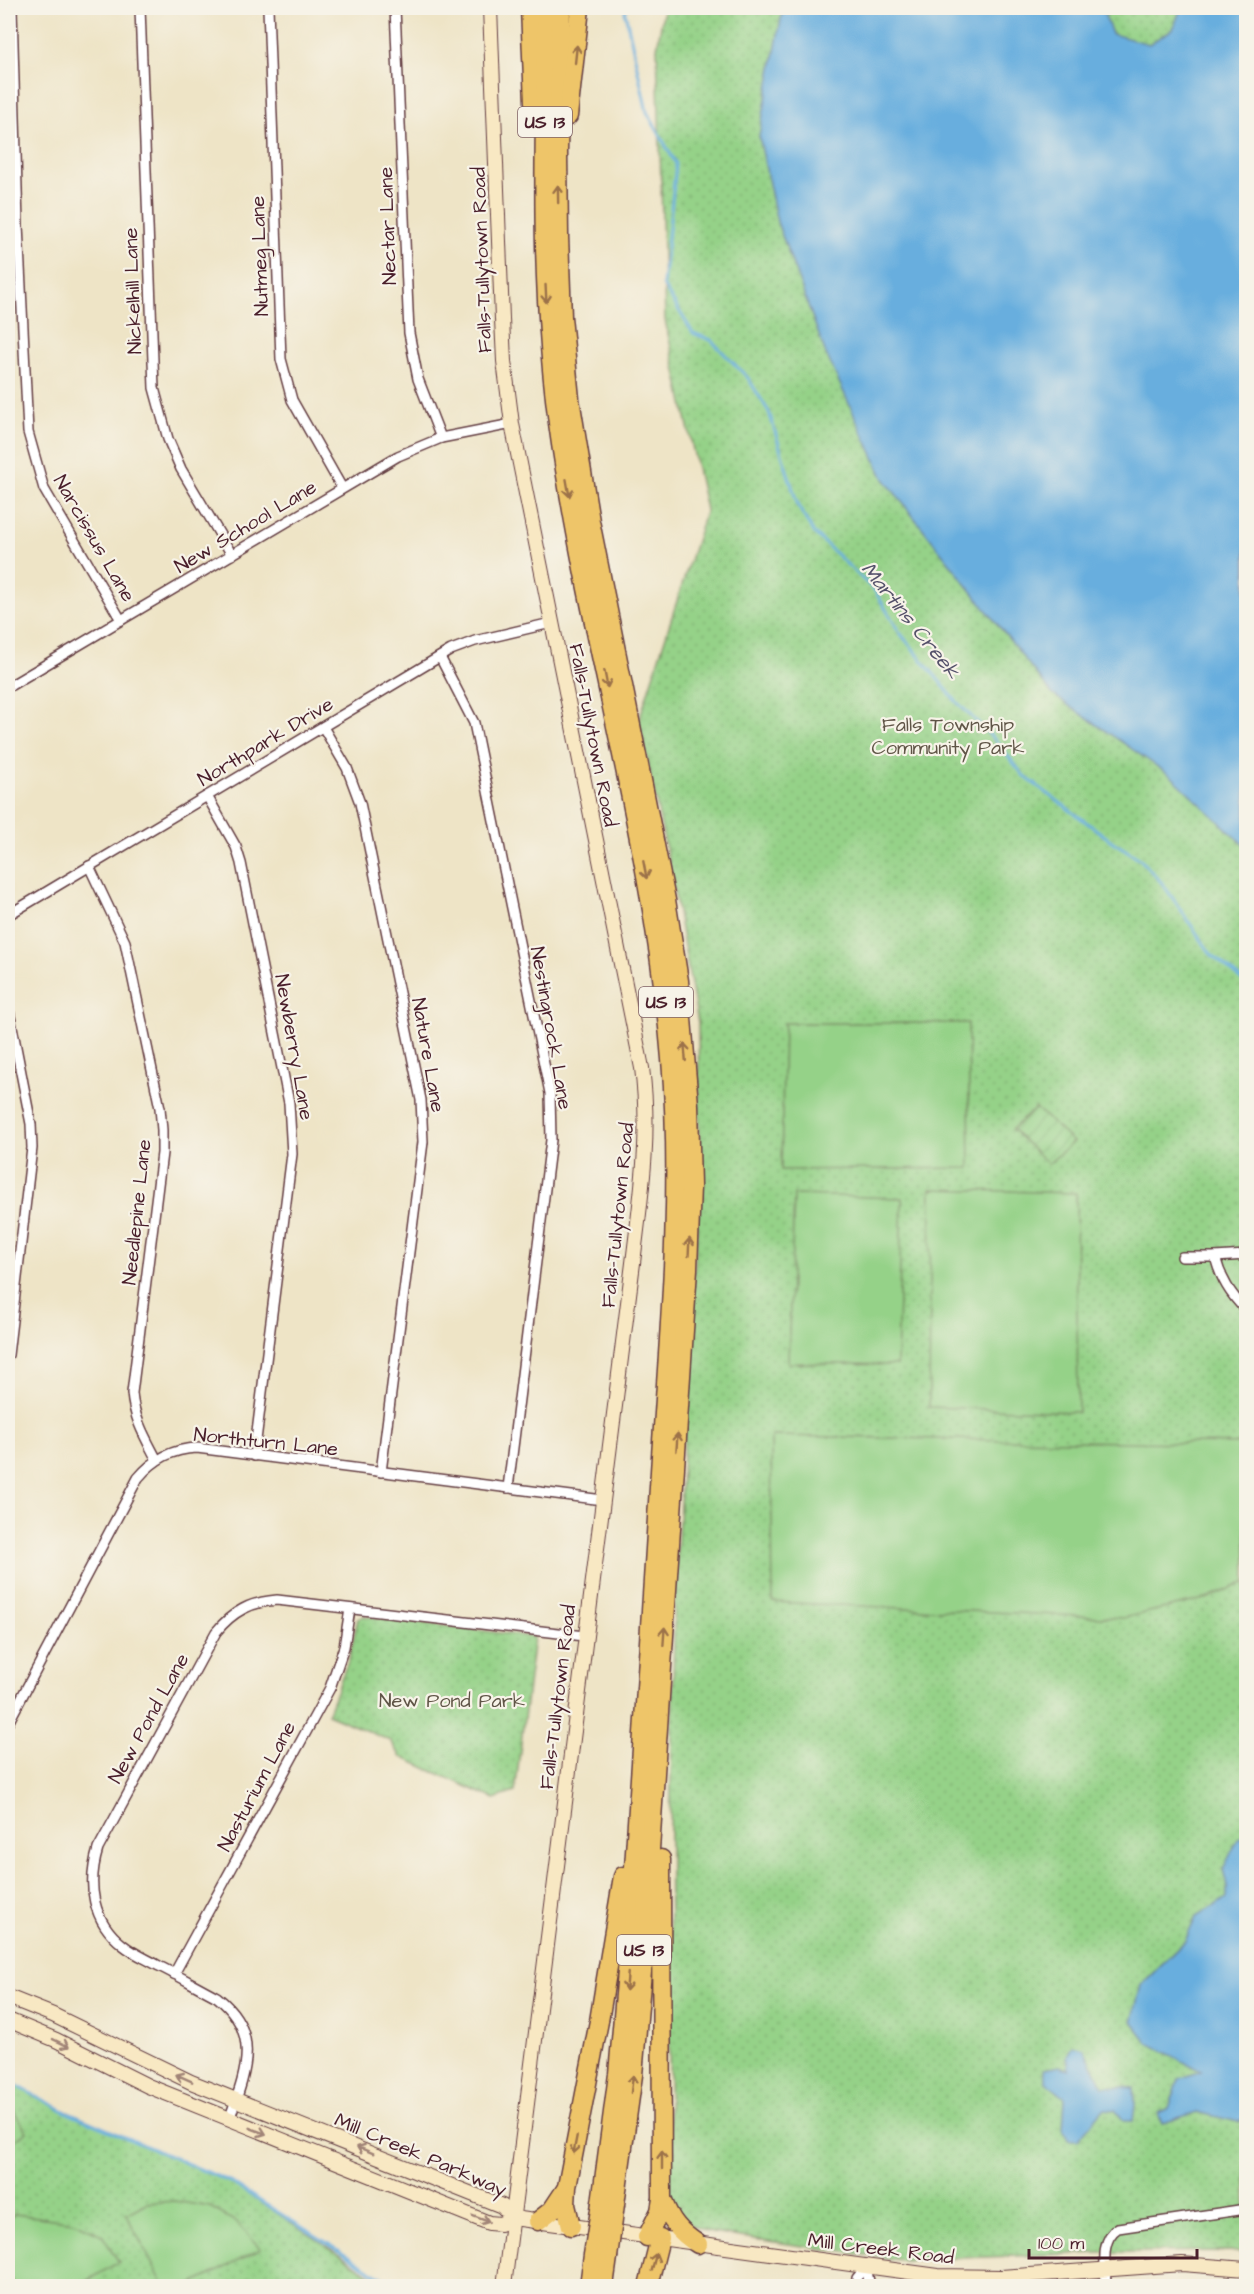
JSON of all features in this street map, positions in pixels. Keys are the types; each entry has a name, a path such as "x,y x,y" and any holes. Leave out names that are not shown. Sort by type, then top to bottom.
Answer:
{"highway":[{"path":"530,8 535,126 544,236"},
{"name":"US 13","path":"547,8 544,236 548,329 560,442 651,903 664,983 674,1105 676,1185 673,1268 622,2032 608,2203 601,2256 604,2286"},
{"name":"US 13","path":"561,8 558,152 562,317 575,440 666,900 678,981 686,1064 690,1145 690,1227 640,1993 633,2075 608,2203"},
{"path":"558,152 570,107 580,8"},
{"path":"648,2286 657,2217 662,2199 660,1695"},
{"path":"570,2226 566,2205 567,2187 599,2021 640,1777"},
{"path":"538,2221 557,2204 567,2187"},
{"path":"662,2199 673,2223 698,2244"},
{"name":"US 13","path":"589,2286 601,2256"}],"street":[{"name":"Narcissus Lane","path":"12,8 18,225 28,432 44,489 121,620"},
{"name":"Nickelhill Lane","path":"140,8 154,388 168,439 181,469 232,555"},
{"name":"Nutmeg Lane","path":"268,8 281,359 292,400 342,488"},
{"name":"Nectar Lane","path":"395,8 409,333 418,379 441,438"},
{"name":"Falls-Tullytown Road","path":"490,8 502,319 512,424 642,1068 646,1099 646,1151 504,2286"},
{"name":"New School Lane","path":"9,684 398,456 441,438 512,424"},
{"name":"Northpark Drive","path":"8,915 457,647 475,640 551,623"},
{"name":"Nestingrock Lane","path":"440,657 474,723 550,1093 551,1140 508,1488"},
{"name":"Nature Lane","path":"323,727 347,768 360,803 421,1100 423,1121 423,1142 381,1472"},
{"name":"Newberry Lane","path":"207,796 236,847 241,863 289,1103 292,1129 292,1154 254,1456"},
{"name":"Needlepine Lane","path":"89,866 118,923 125,942 160,1108 162,1153 132,1393 140,1428 157,1460"},
{"path":"8,1006 31,1124 32,1149 8,1355"},
{"path":"1182,1257 1246,1255"},
{"path":"1215,1257 1220,1276 1231,1294 1246,1310"},
{"name":"Northturn Lane","path":"8,1723 138,1478 157,1460 177,1450 193,1448 603,1500"},
{"name":"New Pond Lane","path":"229,2120 247,2063 247,2048 239,2021 217,1997 123,1946 106,1928 98,1913 91,1890 92,1866 98,1849 210,1642 225,1620 248,1606 262,1601 277,1600 584,1636"},
{"name":"Nasturium Lane","path":"174,1974 330,1688 344,1647 351,1609"},
{"name":"Mill Creek Parkway","path":"8,1998 53,2015 150,2063 236,2100 502,2206 513,2218 500,2224 489,2223 148,2086 56,2040 8,2020"},
{"path":"1106,2286 1107,2241 1113,2231 1118,2228 1246,2209"},
{"name":"Mill Creek Road","path":"513,2218 917,2274 958,2277 1001,2277 1182,2264 1246,2269"},
{"path":"856,2286 857,2278 866,2267"},
{"path":"866,2267 870,2286"}],"green space":[{"name":"Falls Township Community Park","path":"664,8 1246,8 1246,2254 1229,2251 1125,2252 901,2260 712,2233 679,2217 669,2195 670,1832 675,1586 700,1179 698,1023 670,868 639,720 706,510 665,320 657,48"},
{"path":"784,1023 968,1023 970,1168 781,1170"},
{"path":"1036,1108 1073,1142 1048,1164 1012,1129"},
{"path":"931,1189 1076,1193 1078,1412 929,1407"},
{"path":"794,1195 902,1198 897,1365 788,1363"},
{"path":"771,1436 1246,1444 1246,1582 1209,1598 1123,1618 773,1602"},
{"name":"New Pond Park","path":"364,1616 534,1637 515,1792 494,1799 401,1757 391,1741 327,1714 349,1659 358,1618"},
{"path":"8,2081 63,2110 228,2181 388,2286 8,2286"},
{"path":"8,2102 27,2132 8,2145"},
{"path":"175,2201 210,2207 236,2222 261,2249 189,2286 164,2286 126,2214 146,2203"},
{"path":"15,2214 75,2222 102,2235 119,2262 79,2286 15,2286 8,2275 8,2219"}],"water":[{"path":"783,8 1102,8 1112,34 1149,44 1173,29 1181,8 1246,8 1246,847 1171,776 1052,694 884,479 826,354 777,222 759,136"},
{"path":"1246,1834 1246,2119 1238,2122 1197,2112 1162,2123 1158,2113 1169,2108 1179,2079 1201,2071 1148,2043 1132,2022 1141,1985 1185,1941 1196,1917 1227,1898 1223,1869 1238,1839"},
{"path":"1072,2046 1084,2049 1103,2086 1134,2088 1133,2121 1124,2121 1115,2110 1104,2109 1078,2140 1068,2140 1063,2129 1065,2098 1046,2082 1043,2069 1060,2066 1069,2070 1067,2056"}],"waterway":[{"name":"Martins Creek","path":"627,8 625,12 647,112 676,164 663,285 693,333 711,340 748,378 769,412 798,506 813,532 875,591 900,633 955,700 996,741 1024,776 1113,842 1140,859 1163,884 1211,954 1246,984"},
{"path":"8,2081 68,2113 228,2181 396,2286"}]}
